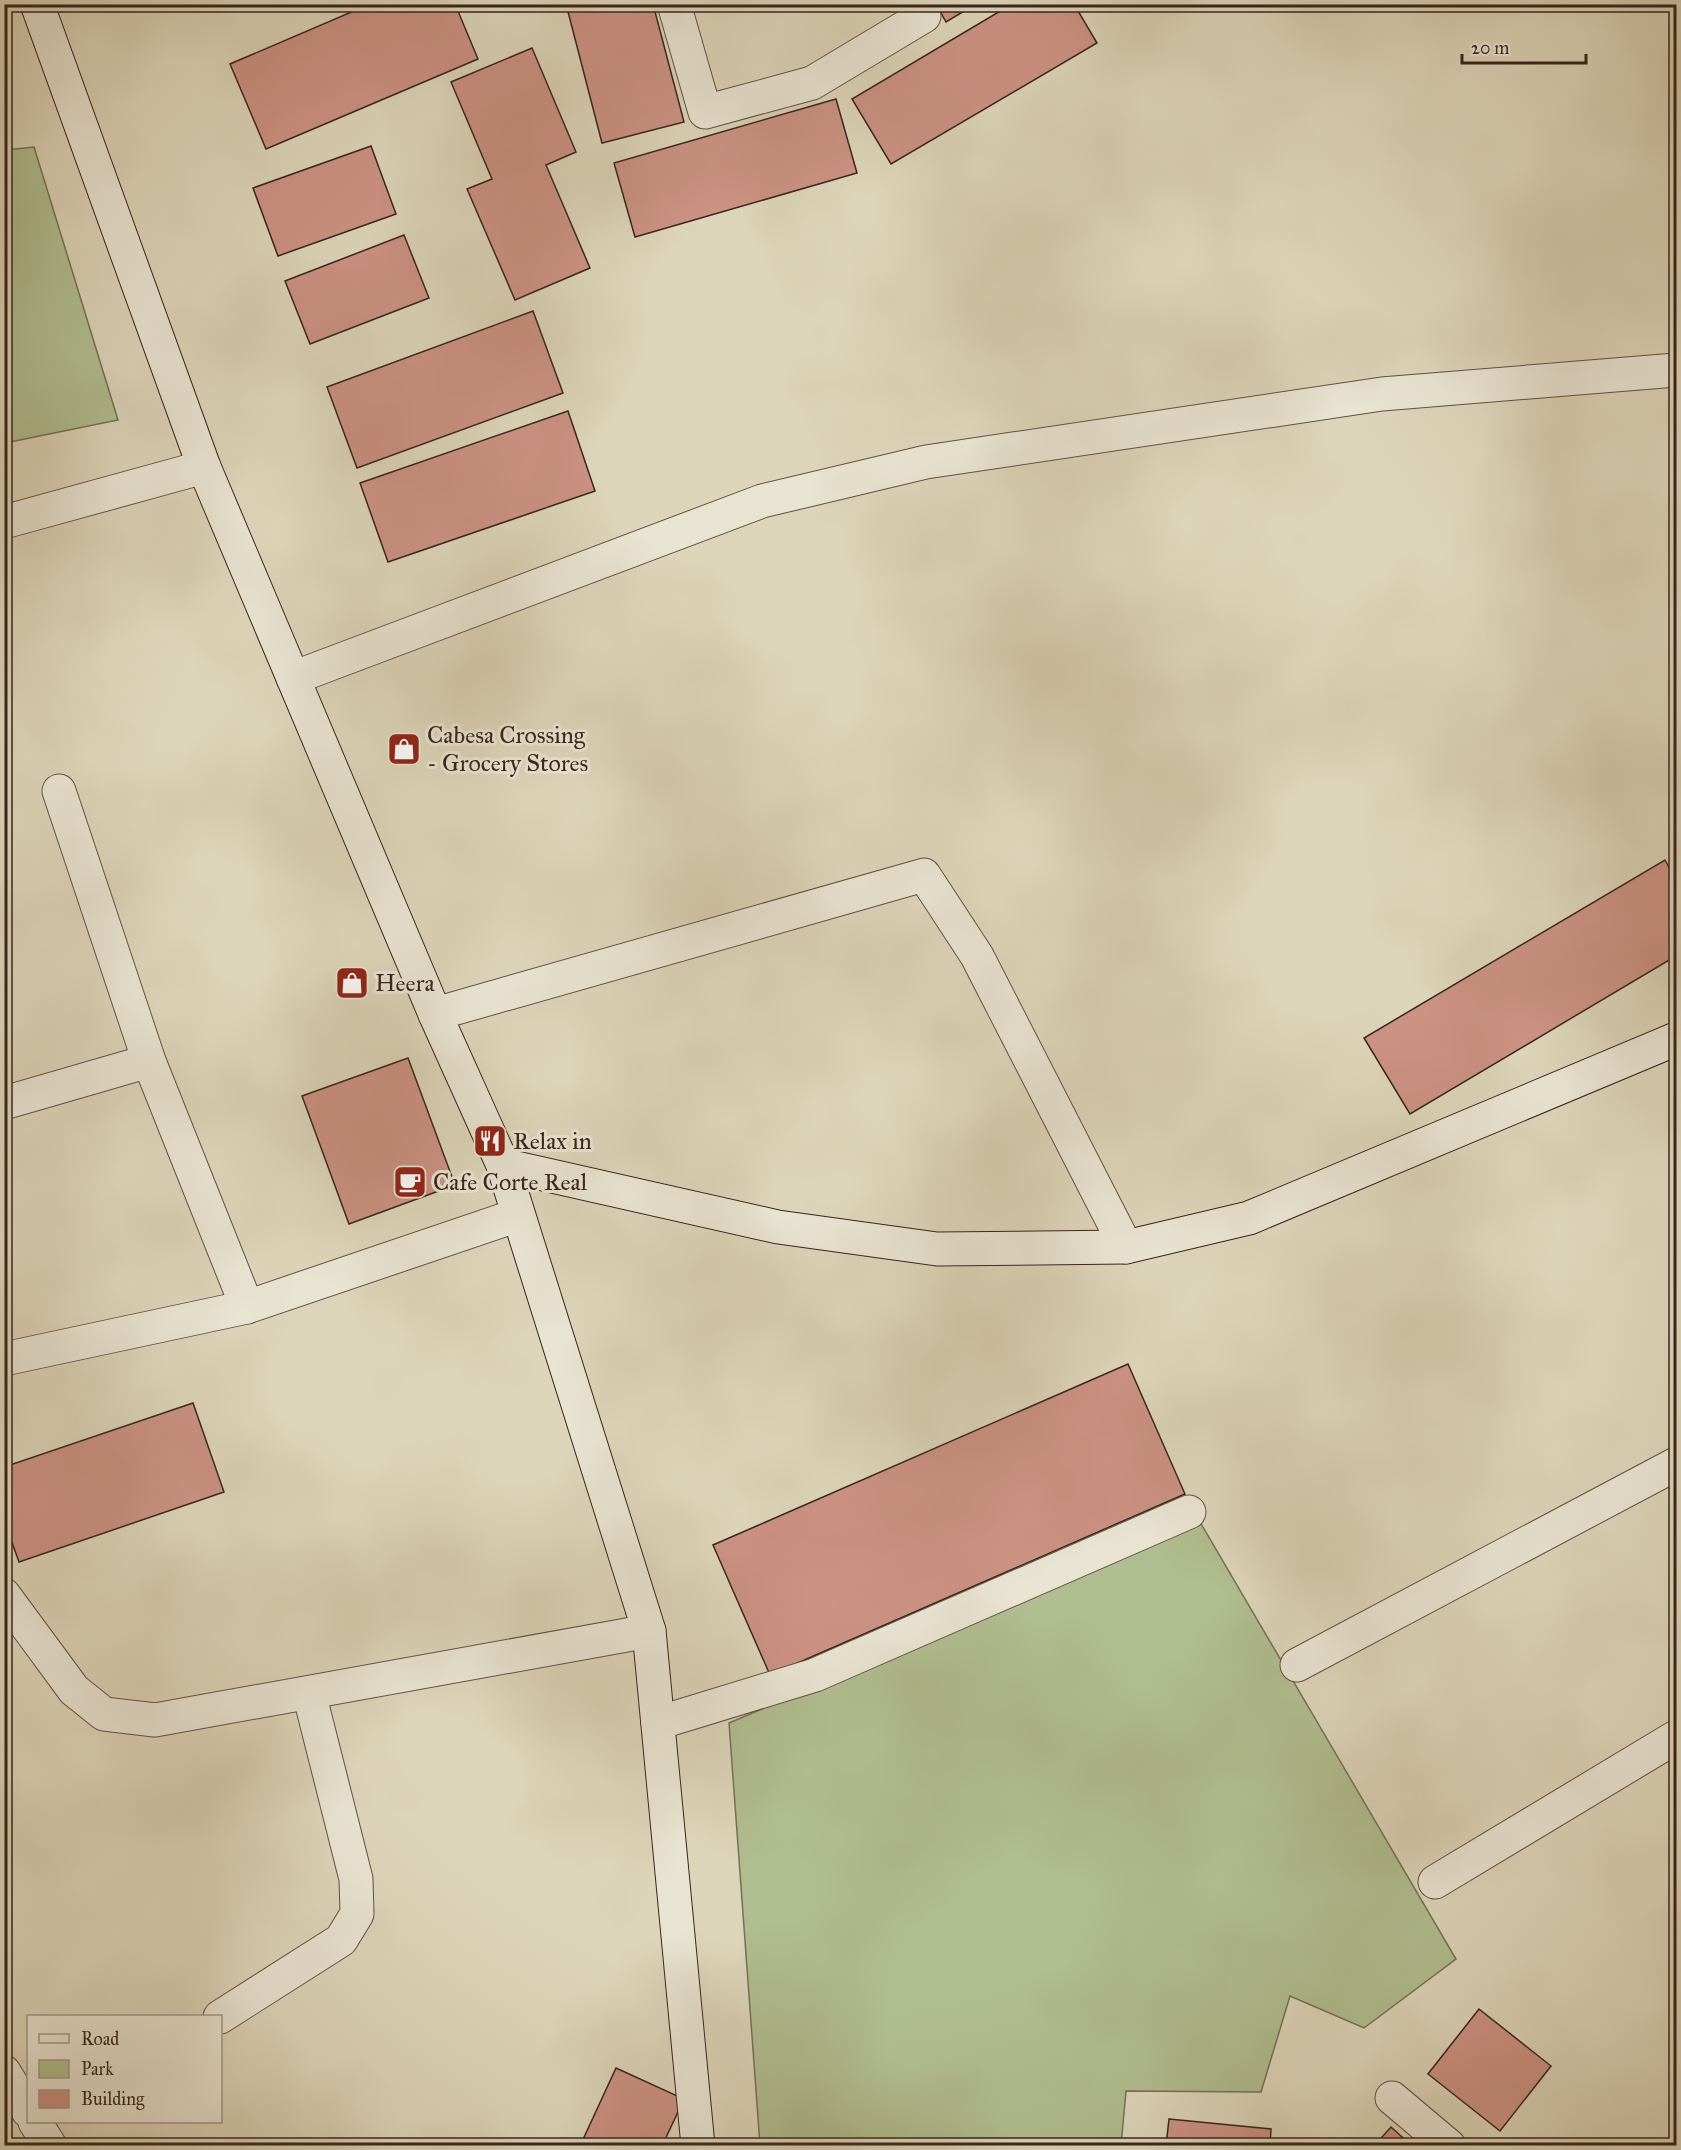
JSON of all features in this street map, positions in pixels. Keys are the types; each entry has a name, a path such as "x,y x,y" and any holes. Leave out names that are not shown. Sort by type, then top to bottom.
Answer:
{"street":[{"path":"37,4 204,466 435,1014 503,1165 649,1631 698,2145"},
{"path":"674,4 705,112 812,83 924,16 916,4"},
{"path":"293,678 762,501 926,462 1382,394 1677,370"},
{"path":"4,522 204,466"},
{"path":"59,791 149,1061 247,1307"},
{"path":"435,1014 924,875 977,956 1126,1247"},
{"path":"503,1165 778,1227 938,1249 1126,1247 1249,1218 1677,1039"},
{"path":"4,1103 149,1061"},
{"path":"4,1359 247,1307 518,1215"},
{"path":"1297,1665 1677,1464"},
{"path":"658,1723 815,1675 1189,1512"},
{"path":"4,1595 74,1690 104,1714 154,1720 649,1631"},
{"path":"222,2016 341,1940 357,1914 356,1879 309,1693"},
{"path":"1435,1882 1677,1737"},
{"path":"4,2072 27,2105"},
{"path":"1392,2098 1449,2145"}],"green space":[{"path":"34,147 118,420 5,443 5,150"},
{"path":"1200,1522 1456,1959 1364,2028 1290,1996 1261,2092 1126,2091 1121,2145 760,2145 729,1723"}],"building":[{"path":"370,4 455,4 478,59 266,149 230,64"},
{"path":"566,4 653,4 684,122 602,143"},
{"path":"936,4 976,4 946,22"},
{"path":"1012,4 1074,4 1097,43 891,164 852,99"},
{"path":"532,48 576,152 546,165 590,268 515,300 467,189 492,179 451,82"},
{"path":"836,99 857,173 635,237 614,163"},
{"path":"371,146 396,214 278,256 253,188"},
{"path":"404,235 429,298 310,344 285,281"},
{"path":"533,311 563,393 357,468 327,387"},
{"path":"568,411 595,491 388,562 360,483"},
{"path":"1665,860 1676,880 1676,956 1410,1114 1364,1038"},
{"path":"408,1058 455,1185 349,1224 302,1096"},
{"path":"1128,1364 1185,1494 770,1675 713,1545"},
{"path":"193,1403 224,1492 19,1562 4,1520 4,1467"},
{"path":"1479,2009 1551,2066 1500,2131 1428,2074"},
{"path":"616,2068 684,2099 662,2146 580,2146"},
{"path":"1169,2119 1271,2129 1270,2146 1166,2146"},
{"path":"1391,2127 1412,2146 1374,2146"}],"place":[{"name":"Cabesa Crossing - Grocery Stores","path":"404,749"},
{"name":"Heera","path":"352,983"},
{"name":"Relax in","path":"490,1141"},
{"name":"Cafe Corte Real","path":"410,1182"}]}
